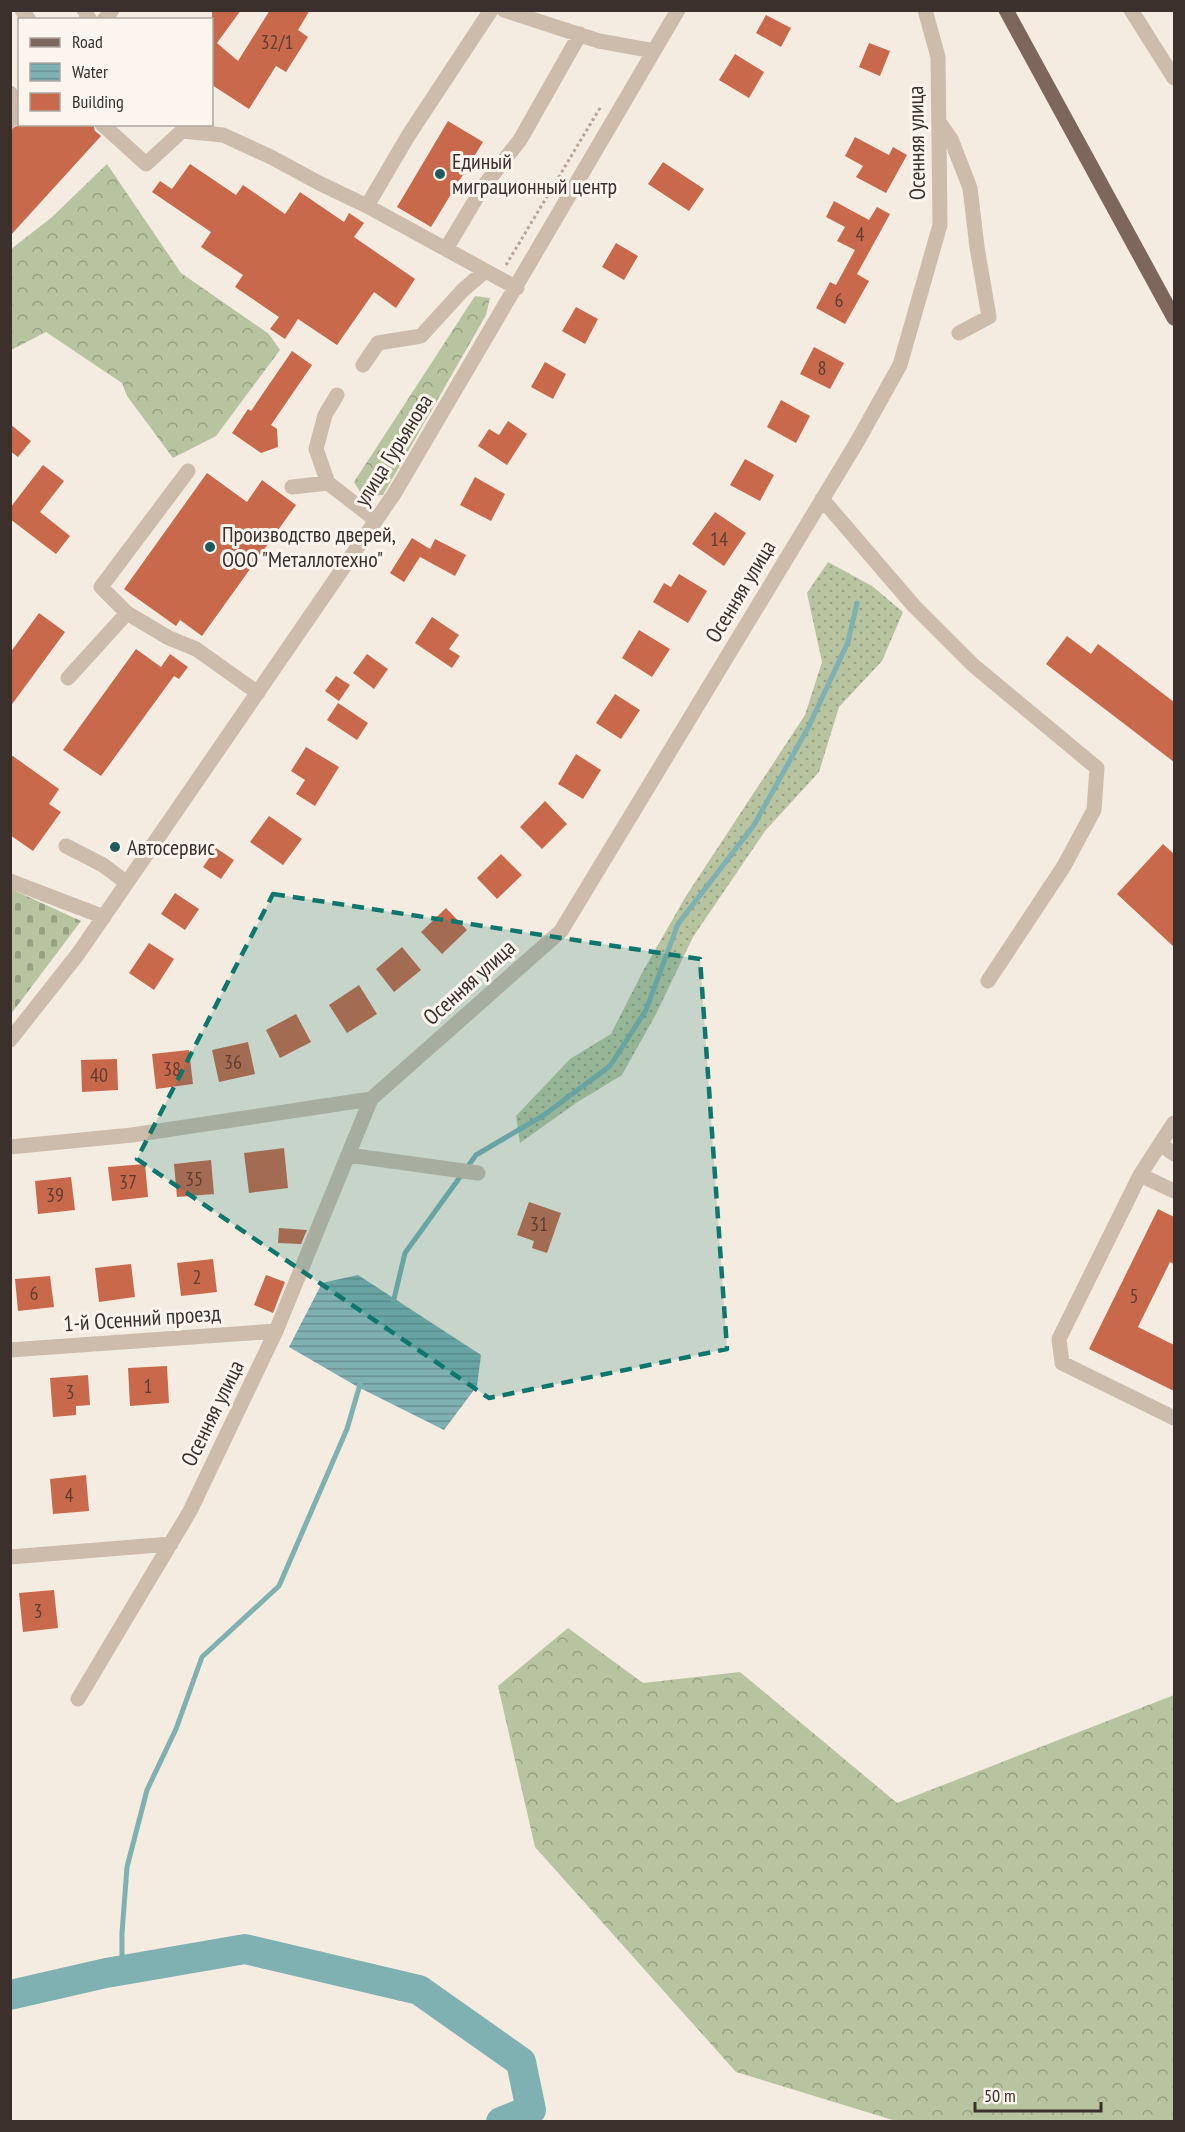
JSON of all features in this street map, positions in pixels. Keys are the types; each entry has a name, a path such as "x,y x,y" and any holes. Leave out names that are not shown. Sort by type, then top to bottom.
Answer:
{"main road":[{"path":"1006,10 1174,318"}],"street":[{"path":"367,206 408,136 491,10"},
{"path":"504,10 580,34 636,49 654,51"},
{"name":"улица Гурьянова","path":"10,1040 78,954 394,494 517,288 678,10"},
{"name":"Осенняя улица","path":"78,1699 190,1511 276,1331 371,1099 561,931 822,499 900,365 940,225 938,57 925,10"},
{"path":"1131,10 1174,78"},
{"path":"446,249 483,187 520,140 580,34"},
{"path":"939,122 951,139 970,188 989,317 959,333"},
{"path":"104,126 146,164 182,131 223,135 367,206 517,288"},
{"path":"363,365 378,343 421,336 463,290 492,274"},
{"path":"337,395 325,415 316,449 328,483 376,520"},
{"path":"188,471 101,587 127,613 169,638 196,650 258,693"},
{"path":"292,487 328,483"},
{"path":"822,499 914,606 973,665 1097,768 1094,810 1064,866 988,981"},
{"path":"68,678 127,613"},
{"path":"66,846 103,864 127,883"},
{"path":"10,881 104,917"},
{"path":"10,1147 132,1136 371,1099"},
{"path":"1174,1123 1140,1175 1059,1339 1062,1363 1174,1418"},
{"path":"1160,1144 1174,1154"},
{"path":"348,1155 478,1173"},
{"path":"1140,1175 1174,1191"},
{"name":"1-й Осенний проезд","path":"10,1350 276,1331"},
{"path":"10,1557 171,1544"}],"path":[{"path":"492,274 606,99"}],"highlighted area":[{"path":"273,894 700,959 727,1349 489,1398 137,1159"}],"green space":[{"path":"107,164 181,273 269,334 280,350 216,436 173,458 127,396 122,383 46,332 11,350 11,249 51,218"},
{"path":"475,296 490,298 486,315 383,495 363,497 354,482"},
{"path":"828,562 872,586 903,612 882,661 839,707 819,772 765,831 693,937 656,1014 622,1075 576,1103 520,1143 516,1116 570,1059 611,1034 643,971 686,896 805,715 822,662 807,593"},
{"path":"11,889 81,921 11,1014"},
{"path":"568,1628 643,1683 740,1672 897,1803 1174,1695 1174,2121 896,2121 736,2072 535,1847 498,1686"}],"water":[{"path":"358,1275 481,1355 477,1386 444,1430 358,1387 289,1347 322,1283"}],"building":[{"path":"212,10 241,10 217,43 238,61 270,10 310,10 298,30 308,37 286,72 276,66 249,109 213,86"},
{"path":"766,15 791,28 781,47 756,33"},
{"path":"869,43 890,51 880,76 859,67"},
{"path":"735,54 764,72 749,98 719,80"},
{"name":"Единый миграционный центр","path":"448,121 483,142 431,227 397,207"},
{"path":"18,125 94,126 95,131 101,136 10,236 10,130"},
{"path":"855,137 889,155 893,147 907,155 886,193 856,177 863,166 845,156"},
{"path":"663,162 704,189 689,211 648,184"},
{"path":"190,164 236,195 243,185 285,214 300,192 344,222 349,213 364,223 354,237 415,279 396,308 374,292 337,345 298,319 285,339 270,329 279,317 235,287 243,275 201,247 211,232 152,192 160,181 172,189"},
{"path":"834,201 869,220 877,207 890,214 857,274 869,281 845,324 816,308 830,282 836,285 855,250 837,241 845,227 826,217"},
{"path":"616,243 638,256 624,280 602,267"},
{"path":"576,307 598,319 585,344 562,331"},
{"path":"814,347 844,363 830,389 800,374"},
{"path":"292,351 312,365 271,425 277,429 278,447 261,453 232,433 248,409 251,411"},
{"path":"545,362 566,374 553,399 531,387"},
{"path":"781,400 810,416 796,443 767,427"},
{"path":"508,421 527,434 507,465 478,446 489,429 499,435"},
{"path":"10,424 31,441 18,457 10,451"},
{"path":"745,459 774,475 760,501 730,485"},
{"path":"43,465 64,481 40,512 70,536 56,554 10,519 10,508"},
{"name":"Производство дверей, ООО \"Металлотехно\"","path":"207,473 247,502 262,480 296,505 202,636 180,620 176,626 124,589"},
{"path":"475,477 505,494 491,521 460,505"},
{"path":"715,512 746,533 724,566 692,544"},
{"path":"412,538 430,549 435,539 466,555 455,576 420,557 404,582 390,573"},
{"path":"679,574 707,591 688,623 653,602 664,583 671,587"},
{"path":"39,613 65,632 10,707 10,653"},
{"path":"432,617 459,635 449,649 460,656 452,668 415,643"},
{"path":"639,630 670,649 652,677 622,658"},
{"path":"1067,636 1091,654 1098,644 1174,702 1174,762 1046,664"},
{"path":"136,649 161,667 170,654 188,667 179,679 174,676 101,776 63,750"},
{"path":"367,654 388,669 374,689 353,673"},
{"path":"336,676 350,685 339,701 325,691"},
{"path":"615,694 640,710 621,739 596,723"},
{"path":"338,703 368,723 357,740 327,720"},
{"path":"306,747 339,767 315,806 296,794 305,780 291,771"},
{"path":"10,754 59,789 49,804 61,812 33,851 10,835"},
{"path":"576,754 601,770 583,799 558,784"},
{"path":"545,801 567,824 542,849 520,827"},
{"path":"269,816 302,839 283,865 250,842"},
{"path":"1163,844 1174,854 1174,947 1117,894"},
{"path":"216,848 234,860 221,879 203,867"},
{"path":"501,854 522,875 497,899 477,878"},
{"path":"175,893 199,909 185,930 161,914"},
{"path":"446,908 467,930 442,954 421,932"},
{"path":"149,943 174,959 154,990 129,973"},
{"path":"402,947 421,970 394,992 376,969"},
{"path":"359,985 377,1014 347,1033 329,1005"},
{"path":"296,1014 311,1042 280,1058 266,1030"},
{"path":"248,1042 255,1074 219,1082 212,1050"},
{"path":"189,1050 193,1084 156,1089 152,1054"},
{"path":"117,1059 118,1090 82,1092 81,1060"},
{"path":"284,1148 288,1188 249,1193 244,1153"},
{"path":"211,1160 214,1194 177,1197 174,1164"},
{"path":"145,1164 148,1197 112,1201 108,1167"},
{"path":"71,1177 75,1210 38,1214 35,1181"},
{"path":"529,1202 561,1213 547,1253 532,1248 534,1241 517,1235"},
{"path":"1158,1209 1174,1217 1174,1264 1170,1262 1138,1327 1174,1345 1174,1391 1089,1349"},
{"path":"279,1228 307,1230 301,1244 278,1243"},
{"path":"213,1259 217,1292 181,1296 177,1263"},
{"path":"131,1264 135,1297 99,1302 95,1268"},
{"path":"266,1275 285,1282 273,1313 254,1305"},
{"path":"50,1276 54,1307 18,1311 15,1279"},
{"path":"167,1366 169,1403 130,1406 128,1368"},
{"path":"88,1375 90,1405 76,1406 76,1415 53,1417 50,1378"},
{"path":"86,1475 89,1511 53,1514 50,1479"},
{"path":"54,1590 58,1628 23,1632 19,1593"}],"waterway":[{"path":"393,1303 405,1253 476,1155 544,1115 610,1066 646,1010 678,924 754,825 809,726 848,642 857,603"},
{"path":"122,1970 127,1867 147,1790 176,1729 202,1657 279,1586 347,1429 361,1381"},
{"path":"10,1995 106,1973 245,1949 419,1990 521,2062 531,2110 501,2122"}],"place":[{"name":"Единый миграционный центр","path":"440,174"},
{"name":"Производство дверей, ООО \"Металлотехно\"","path":"210,547"},
{"name":"Автосервис","path":"115,847"}]}
